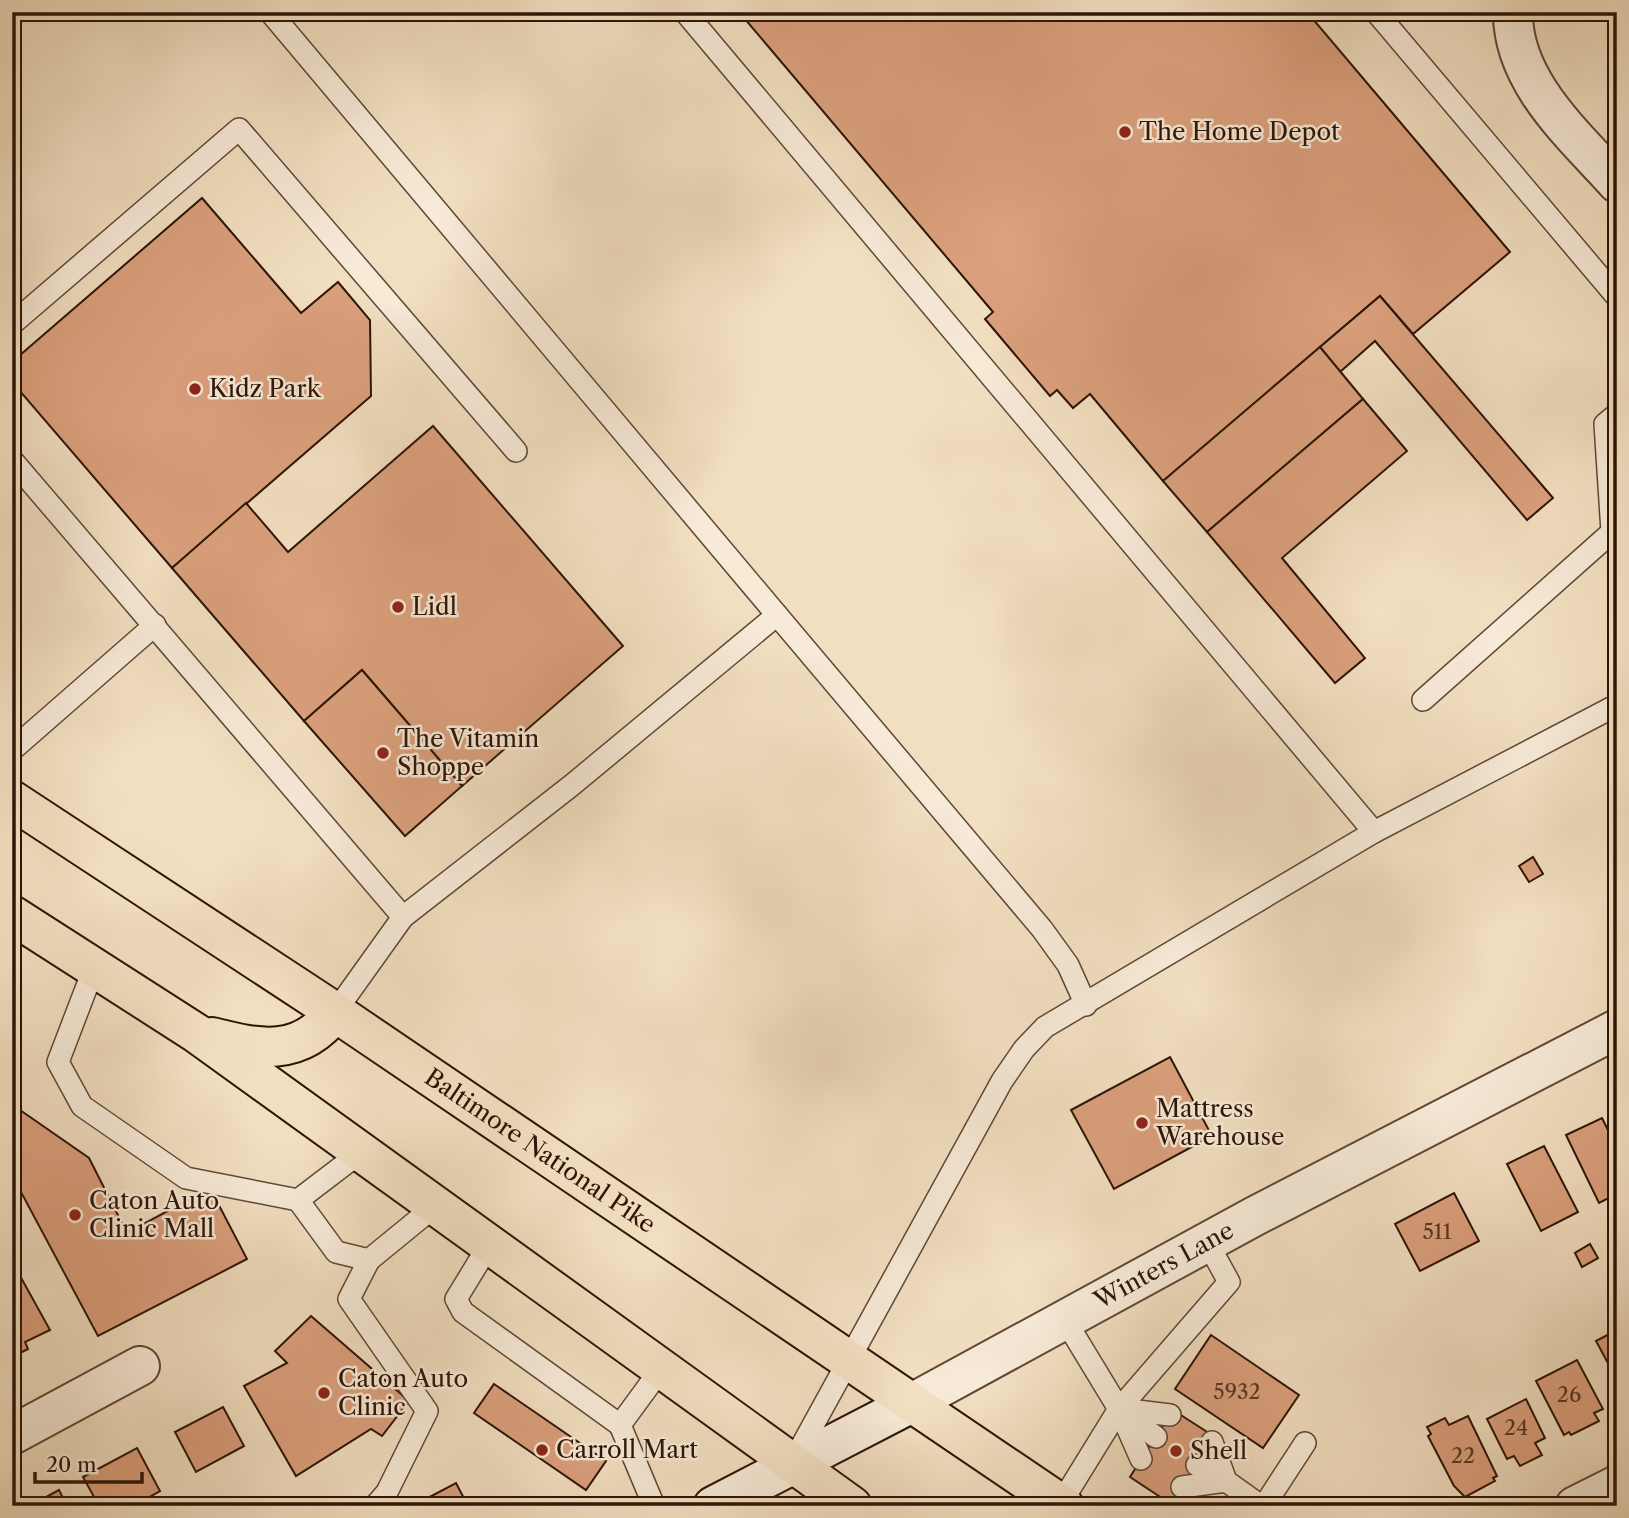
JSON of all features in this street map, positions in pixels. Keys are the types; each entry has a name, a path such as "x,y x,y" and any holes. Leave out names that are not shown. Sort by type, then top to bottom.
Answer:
{"main road":[{"name":"Baltimore National Pike","path":"12,800 335,1012 1063,1505"},
{"path":"12,915 196,1033 850,1505"},
{"path":"196,1033 255,1048 278,1048 300,1041 319,1029 335,1012"}],"street":[{"path":"1513,12 1518,53 1533,82 1559,118 1617,183"},
{"name":"Winters Lane","path":"713,1506 912,1403 1207,1242 1617,1029"},
{"path":"12,1435 140,1366"},
{"path":"1575,1506 1617,1485"}],"lane":[{"path":"270,12 1042,929 1068,965 1086,1005"},
{"path":"685,12 1374,832"},
{"path":"1376,12 1617,297"},
{"path":"12,324 239,129 516,451"},
{"path":"1423,700 1612,532 1605,424 1617,414"},
{"path":"12,460 403,917"},
{"path":"335,1012 403,917 572,785 777,615"},
{"path":"12,750 155,625"},
{"path":"792,1464 1002,1081 1024,1049 1045,1027 1374,832 1617,705"},
{"path":"94,968 58,1062 82,1107 186,1178 298,1200 336,1252 369,1260"},
{"path":"298,1200 361,1152"},
{"path":"375,1506 387,1492 427,1411 349,1299 369,1260 435,1206"},
{"path":"1063,1505 1119,1409 1229,1282 1207,1242"},
{"path":"489,1245 456,1299 463,1312 620,1426 654,1506"},
{"path":"1065,1320 1119,1409 1141,1459"},
{"path":"620,1426 661,1369"},
{"path":"1119,1409 1170,1415"},
{"path":"1119,1409 1156,1437"},
{"path":"1212,1442 1226,1481"},
{"path":"1197,1465 1262,1506 1306,1443"},
{"path":"1182,1487 1226,1481"}],"building":[{"name":"The Home Depot","path":"739,12 1307,12 1510,252 1413,334 1380,296 1163,481 1090,394 1073,408 1057,390 1050,396 985,319 993,312"},
{"name":"Kidz Park","path":"202,198 301,313 338,282 370,320 371,396 172,568 12,382 12,362"},
{"path":"1380,296 1553,498 1527,520 1375,341 1340,372 1320,347"},
{"path":"1320,347 1363,399 1207,532 1163,481"},
{"path":"1363,399 1407,451 1282,558 1365,658 1335,683 1207,532"},
{"name":"Lidl","path":"433,426 623,646 462,786 362,670 304,721 172,568 246,503 288,552"},
{"name":"The Vitamin Shoppe","path":"362,670 462,786 405,836 304,721"},
{"path":"1533,857 1543,874 1529,882 1519,866"},
{"name":"Mattress Warehouse","path":"1170,1057 1212,1136 1114,1189 1071,1110"},
{"name":"Caton Auto Clinic Mall","path":"20,1110 89,1158 127,1233 210,1188 247,1259 98,1336 21,1192 12,1197 12,1114"},
{"path":"1602,1118 1617,1148 1617,1194 1599,1203 1566,1135"},
{"path":"1544,1146 1578,1212 1541,1231 1507,1164"},
{"path":"1454,1193 1479,1241 1420,1271 1395,1224"},
{"path":"1590,1244 1598,1258 1582,1267 1575,1253"},
{"path":"14,1265 50,1330 25,1342 28,1349 12,1357"},
{"name":"Caton Auto Clinic","path":"311,1316 409,1401 382,1436 371,1429 296,1476 244,1386 287,1363 275,1351"},
{"path":"1617,1330 1617,1380 1596,1341"},
{"path":"1211,1335 1299,1395 1263,1448 1175,1389"},
{"path":"1577,1360 1603,1409 1594,1413 1599,1421 1571,1435 1569,1432 1564,1435 1536,1381"},
{"path":"494,1384 606,1461 586,1490 474,1413"},
{"path":"1526,1399 1545,1438 1535,1443 1542,1455 1520,1466 1514,1456 1507,1459 1487,1419"},
{"path":"223,1407 244,1446 196,1472 175,1432"},
{"name":"Shell","path":"1173,1410 1215,1437 1171,1504 1130,1477"},
{"path":"1468,1416 1497,1476 1493,1478 1495,1481 1465,1497 1454,1486 1428,1436 1431,1434 1427,1427 1445,1418 1449,1425"},
{"path":"137,1448 160,1491 133,1506 99,1506 83,1477"},
{"path":"456,1483 468,1506 419,1506 418,1503"},
{"path":"59,1490 67,1506 30,1506"}],"place":[{"name":"The Home Depot","path":"1125,132"},
{"name":"Kidz Park","path":"195,389"},
{"name":"Lidl","path":"398,607"},
{"name":"The Vitamin Shoppe","path":"383,753"},
{"name":"Mattress Warehouse","path":"1142,1123"},
{"name":"Caton Auto Clinic Mall","path":"75,1215"},
{"name":"Caton Auto Clinic","path":"324,1393"},
{"name":"Carroll Mart","path":"542,1450"},
{"name":"Shell","path":"1176,1451"}]}
